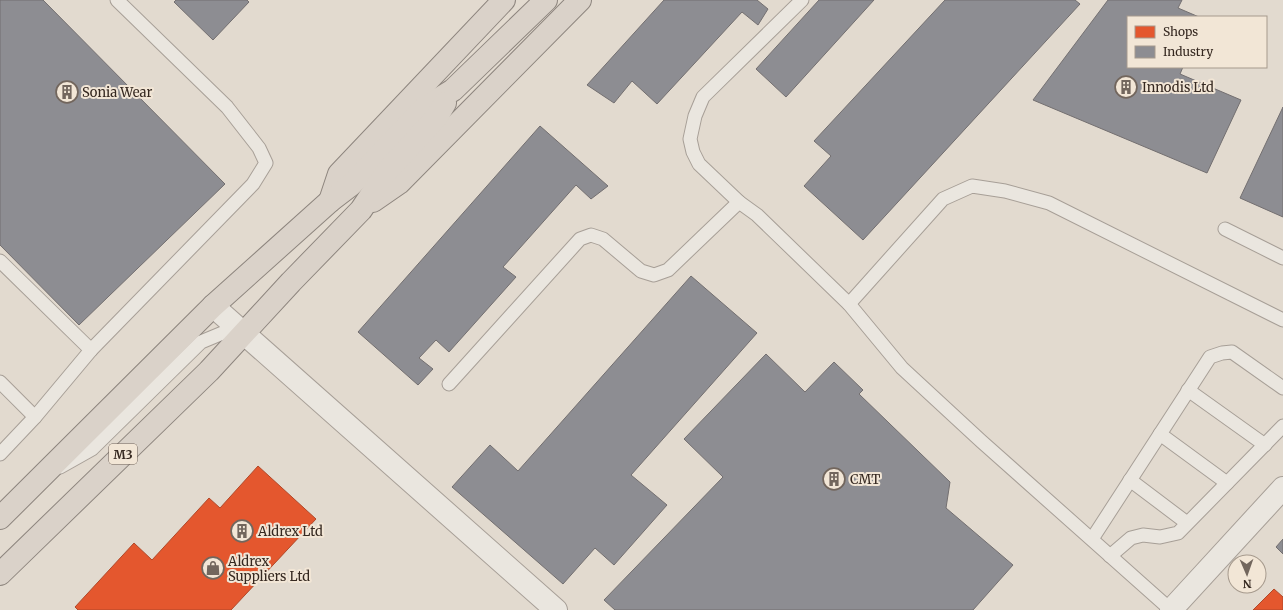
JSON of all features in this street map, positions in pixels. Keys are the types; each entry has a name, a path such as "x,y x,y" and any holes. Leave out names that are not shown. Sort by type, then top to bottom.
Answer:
{"highway":[{"path":"330,201 339,174 504,0"},
{"path":"0,518 213,306 330,201 351,185 424,108 453,90 546,0"},
{"path":"244,333 361,210 398,183 580,0"},
{"path":"361,210 387,171 436,118 453,90"},
{"name":"M3","path":"0,574 209,371 244,333"}],"street":[{"path":"213,306 556,610"},
{"path":"1171,610 1283,488"}],"lane":[{"path":"0,454 35,417 91,350 254,184 266,163 259,148 227,107 117,0"},
{"path":"802,0 703,97 695,116 690,139 693,152 699,164 739,202 757,215 849,304 902,368 981,441 1171,610"},
{"path":"849,304 943,199 972,186 1005,191 1049,203 1283,320"},
{"path":"449,384 580,239 591,235 603,238 641,271 654,275 668,270 739,202"},
{"path":"1225,228 1283,258"},
{"path":"0,261 91,350"},
{"path":"40,478 92,449 201,342 225,332 244,333"},
{"path":"1092,539 1210,357 1222,353 1232,352 1283,388"},
{"path":"0,382 35,417"},
{"path":"1188,390 1264,445"},
{"path":"1110,556 1131,538 1143,535 1160,537 1178,533 1283,426"},
{"path":"1160,434 1227,483"},
{"path":"1130,480 1187,523"}],"building: Shops":[{"name":"Aldrex Ltd","path":"258,466 316,519 231,610 78,610 75,607 134,543 152,560 209,498 220,508"},
{"path":"1274,589 1283,597 1283,610 1253,610"}],"building: Industry":[{"name":"Sonia Wear","path":"0,0 43,0 225,184 79,325 0,245"},
{"path":"176,0 247,0 249,2 213,40 174,2"},
{"path":"664,0 757,0 768,9 758,25 742,12 657,104 632,81 614,103 587,85"},
{"path":"819,0 874,0 786,97 756,69"},
{"path":"945,0 1075,0 1080,4 863,240 804,186 831,156 814,141"},
{"name":"Innodis Ltd","path":"1108,0 1182,0 1178,8 1197,16 1127,16 1127,68 1183,68 1180,74 1241,100 1207,173 1033,100"},
{"path":"1283,107 1283,217 1240,198"},
{"path":"540,126 608,186 591,199 576,185 503,267 516,277 449,352 436,340 419,358 433,369 418,385 358,332"},
{"path":"691,276 757,333 631,475 667,505 614,565 595,548 563,584 452,487 490,445 518,471"},
{"name":"CMT","path":"766,354 805,392 834,362 863,390 859,394 950,482 946,508 1013,565 973,610 615,610 604,600 723,477 684,439"},
{"path":"1283,539 1283,554 1276,547"}],"place":[{"name":"Innodis Ltd","path":"1126,87"},
{"name":"Sonia Wear","path":"67,92"},
{"name":"CMT","path":"834,479"},
{"name":"Aldrex Ltd","path":"242,531"},
{"name":"Aldrex Suppliers Ltd","path":"213,568"}]}
